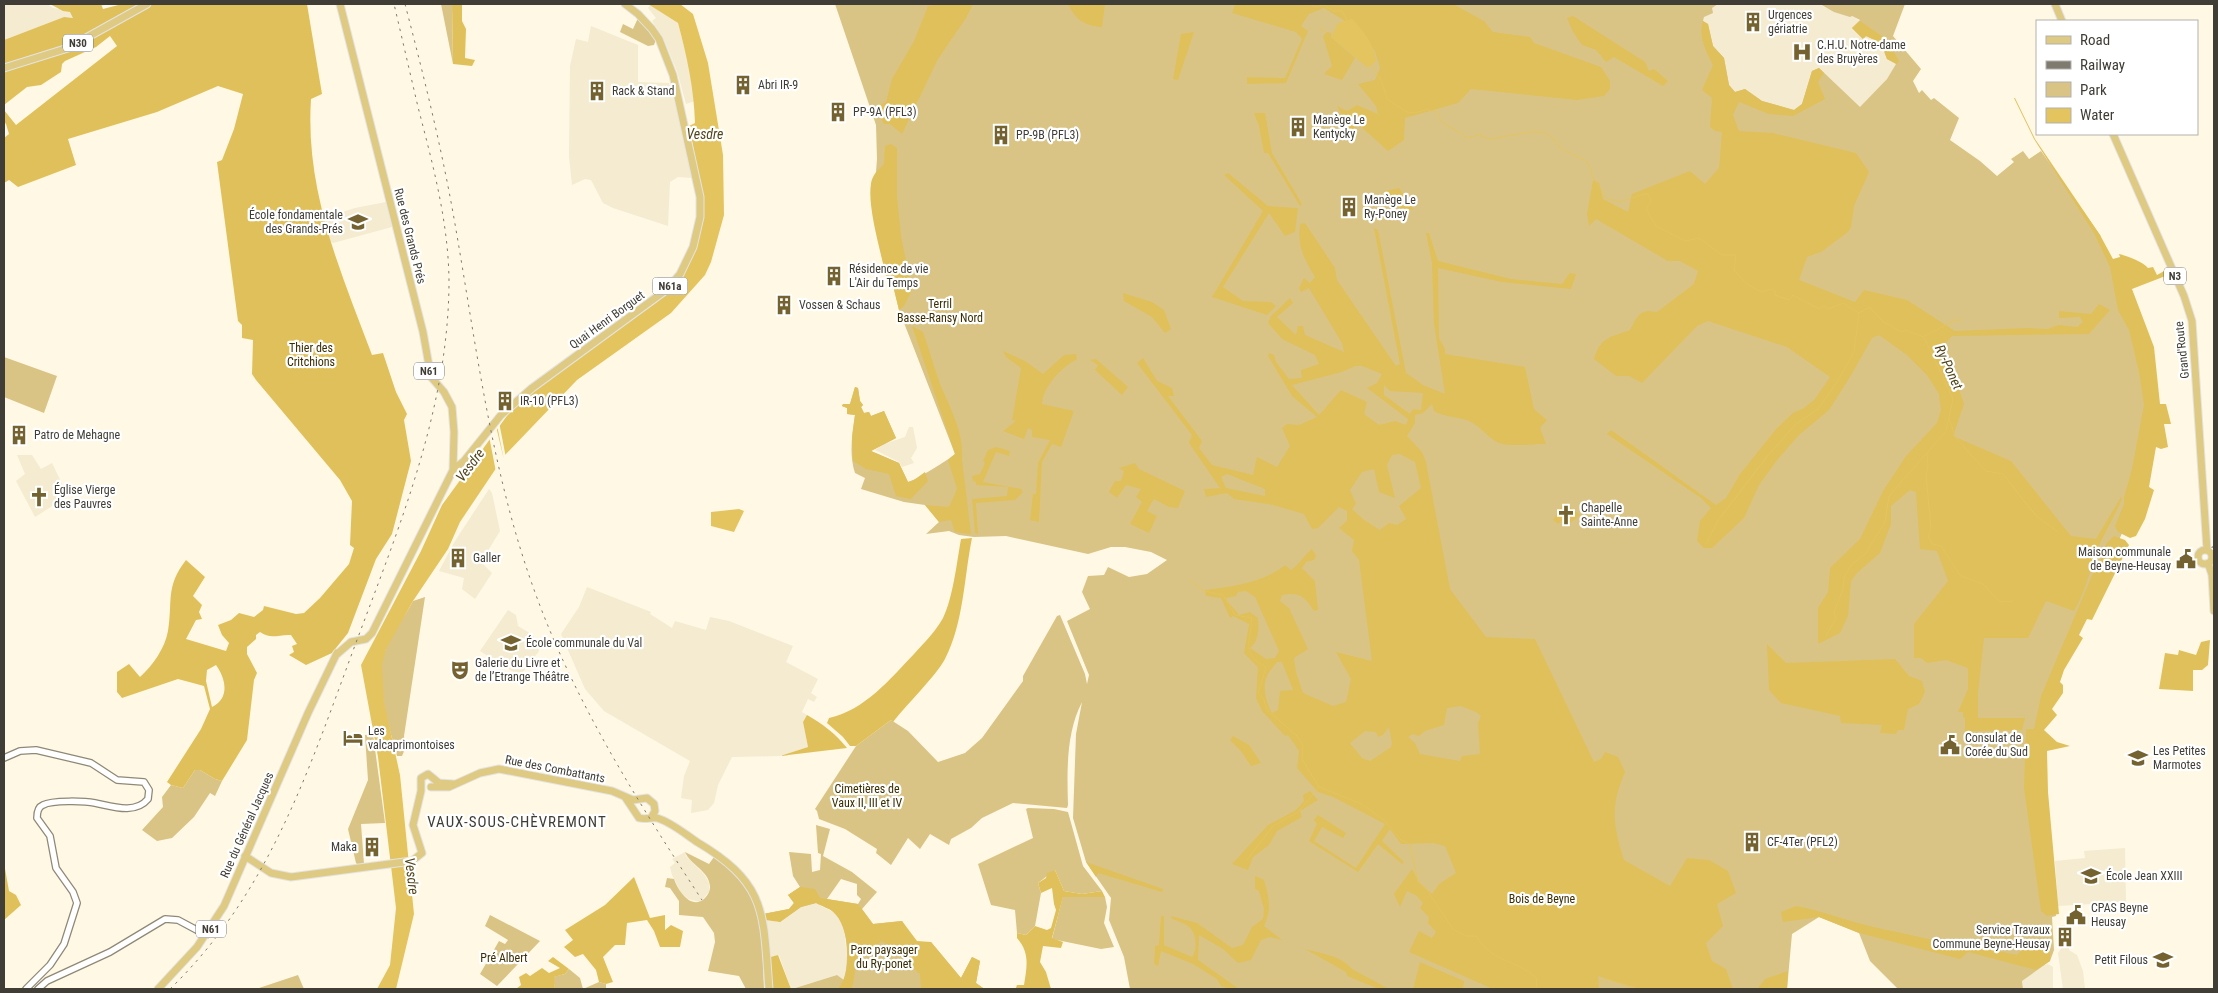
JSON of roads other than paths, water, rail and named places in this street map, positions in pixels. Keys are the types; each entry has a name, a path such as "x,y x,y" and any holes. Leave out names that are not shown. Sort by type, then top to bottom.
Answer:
{"main road":[{"name":"N30","path":"4,68 68,48 147,4"},
{"name":"Rue des Grands Prés","path":"340,4 423,332 430,377 444,392 452,408 454,458 452,470"},
{"name":"Quai Henri Borguet","path":"375,627 452,470 464,461 501,415 532,388 666,290 680,274 697,235 700,197 672,75 659,39 652,28 638,14 624,4"},
{"path":"2055,4 2062,20"},
{"name":"Grand'Route","path":"2113,135 2190,313 2194,340 2209,550 2212,560 2208,563 2212,575 2214,610"},
{"path":"454,458 458,461 464,461"},
{"path":"2208,563 2203,563 2199,560 2198,554 2209,550"},
{"name":"Rue du Général Jacques","path":"158,989 206,935 224,906 308,713 336,655 342,646 350,640 366,634 375,627"},
{"name":"Rue des Combattants","path":"422,784 454,784 486,771 499,769 600,788 638,800"},
{"path":"245,856 271,873 290,877 410,862 422,853 413,825 415,808 422,784 421,778 426,774 432,776 431,784 419,797"},
{"path":"624,797 639,818 645,820 653,814 654,804 644,798 638,800 633,809"},
{"path":"653,814 720,856 738,871 757,899 764,923 769,989"}],"street":[{"path":"4,758 20,751 41,750 91,763 117,780 139,781 147,785 149,790 148,800 136,806 114,808 87,802 50,803 44,804 39,808 37,818 50,836 56,868 73,892 77,903 64,944 44,971 26,989"},
{"path":"38,989 47,981 110,952 165,919 178,920 206,935"}],"water":[{"name":"Vesdre","path":"648,4 680,4 693,14 708,63 723,155 724,215 711,262 705,275 671,313 577,380 505,455 460,522 448,549 413,601 386,649 382,665 384,702 400,775 414,914 396,989 377,989 390,965 396,908 378,757 361,665 421,551 442,505 509,413 538,387 657,302 676,281 690,261 698,241 701,199 689,126 695,123 692,85 687,60 678,23"},
{"path":"1352,19 1371,43 1375,55 1376,61 1368,68 1331,37 1338,23"},
{"path":"739,509 744,511 734,532 711,526 711,512"}],"waterway":[{"name":"Ry-Ponet","path":"1310,4 1314,7 1324,5 1333,11 1342,11 1347,21"},
{"name":"Ry-Ponet","path":"1319,28 1325,32"},
{"name":"Ry-Ponet","path":"1372,65 1382,82 1387,99 1407,112 1415,113 1428,109 1432,112 1436,111 1440,115 1438,117 1442,122 1468,138 1481,134 1482,137 1491,139 1529,132 1544,132 1555,140 1560,148 1586,161 1590,167 1591,174 1606,198 1620,202 1648,194 1651,201 1646,209 1656,226 1685,241 1699,238 1722,255 1736,255 1734,270 1747,284 1761,292 1772,289 1775,291 1775,295 1789,300 1793,295 1819,309 1824,306 1828,309 1843,303 1859,313 1869,307 1884,322 1901,332 1905,330 1924,337 1953,399 1946,431 1889,496 1885,522 1865,554 1852,564 1844,577 1843,589 1834,612 1836,618 1826,636"},
{"path":"1706,544 1719,519 1769,454 1796,424 1818,409 1837,382 1854,352 1859,313"},
{"path":"1925,336 1955,320 1962,320"},
{"path":"1949,419 1956,438 1986,471 2003,474 2035,515 2058,532"},
{"path":"1927,453 1928,466 1926,475 1931,528 1928,536 1932,544 1941,546 1961,576 1983,584 2000,602 2013,601"},
{"path":"1190,580 1204,591 1223,595 1235,615 1252,618 1249,640 1250,652 1253,658 1266,667 1258,693 1264,700 1267,710 1296,735 1303,745 1302,759 1319,787 1362,804 1385,821 1401,840 1410,844 1418,882 1427,890 1453,929 1466,936 1476,936 1491,952 1530,973 1537,979 1537,989"},
{"path":"1247,860 1273,826 1298,812 1319,787"},
{"path":"1595,984 1606,979 1636,989"}],"railway":[{"path":"170,989 206,950 236,909 262,866 285,822 306,776 391,548 420,462 431,418 441,374 447,329 449,284 446,239 434,173 394,4"},
{"path":"405,4 444,168 495,451 518,540 532,584 566,667 607,747 653,824 702,900"}],"place":[{"name":"Urgences gériatrie","path":"1753,22"},
{"name":"C.H.U. Notre-dame des Bruyères","path":"1802,52"},
{"name":"Abri IR-9","path":"743,85"},
{"name":"Rack & Stand","path":"597,91"},
{"name":"PP-9A (PFL3)","path":"838,112"},
{"name":"Manège Le Kentycky","path":"1298,127"},
{"name":"PP-9B (PFL3)","path":"1001,135"},
{"name":"Manège Le Ry-Poney","path":"1349,207"},
{"name":"École fondamentale des Grands-Prés","path":"358,222"},
{"name":"Résidence de vie L'Air du Temps","path":"834,276"},
{"name":"Vossen & Schaus","path":"784,305"},
{"name":"IR-10 (PFL3)","path":"505,401"},
{"name":"Patro de Mehagne","path":"19,435"},
{"name":"Église Vierge des Pauvres","path":"39,497"},
{"name":"Chapelle Sainte-Anne","path":"1566,515"},
{"name":"Galler","path":"458,558"},
{"name":"Maison communale de Beyne-Heusay","path":"2186,559"},
{"name":"École communale du Val","path":"511,643"},
{"name":"Galerie du Livre et de l’Etrange Théâtre","path":"460,670"},
{"name":"Les valcaprimontoises","path":"353,738"},
{"name":"Consulat de Corée du Sud","path":"1950,745"},
{"name":"Les Petites Marmotes","path":"2138,758"},
{"name":"CF-4Ter (PFL2)","path":"1752,842"},
{"name":"Maka","path":"372,847"},
{"name":"École Jean XXIII","path":"2091,876"},
{"name":"CPAS Beyne Heusay","path":"2076,915"},
{"name":"Service Travaux Commune Beyne-Heusay","path":"2065,937"},
{"name":"Petit Filous","path":"2163,960"}],"district":[{"name":"VAUX-SOUS-CHÈVREMONT","path":"517,822"}],"park label":[{"name":"Terril Basse-Ransy Nord","path":"940,311"},
{"name":"Thier des Critchions","path":"311,355"},
{"name":"Cimetières de Vaux II, III et IV","path":"867,796"},
{"name":"Bois de Beyne","path":"1542,899"},
{"name":"Parc paysager du Ry-ponet","path":"884,957"},
{"name":"Pré Albert","path":"504,958"}]}
